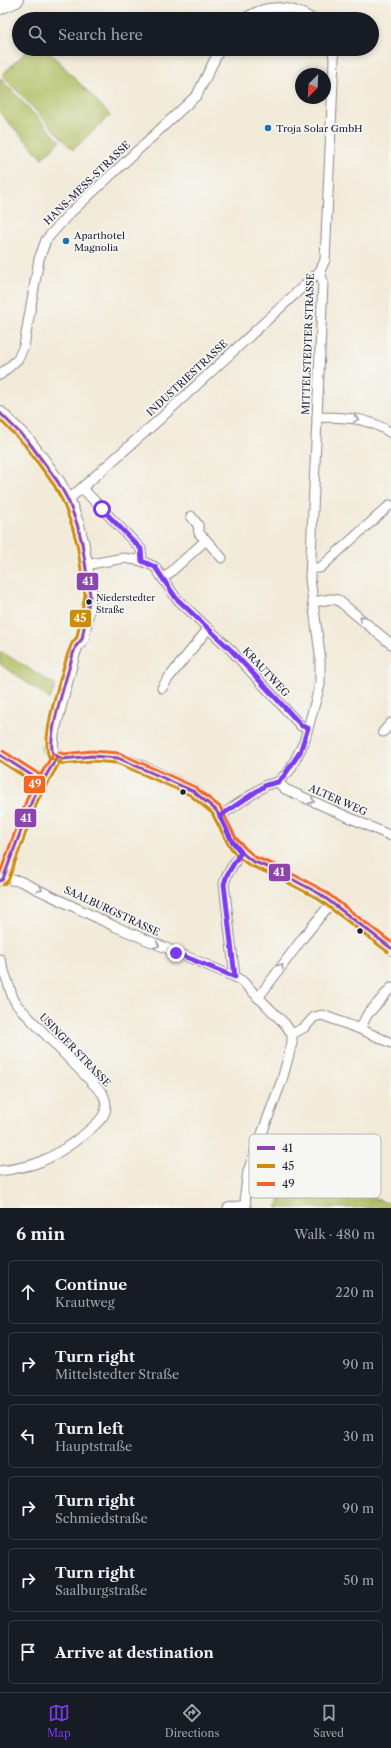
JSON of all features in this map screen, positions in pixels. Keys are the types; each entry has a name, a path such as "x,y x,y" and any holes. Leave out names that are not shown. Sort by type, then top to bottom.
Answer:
{"main road":[{"path":"0,7 16,0"}],"street":[{"path":"254,12 276,7 300,12"},
{"name":"HANS-MESS-STRASSE","path":"0,375 18,359 24,346 39,259 46,240 67,216 197,95 216,56"},
{"name":"MITTELSTEDTER STRASSE","path":"220,816 266,785 278,782 295,762 308,728 321,676 320,654 310,579 310,568 324,282 320,271 325,260 329,196 334,56"},
{"name":"INDUSTRIESTRASSE","path":"68,500 320,271"},
{"path":"0,413 28,440 58,482 68,500 77,524 90,587 89,605 82,640 76,646 51,739 51,749 57,757 69,759 104,756 127,761 193,791 208,803 220,816 232,841 241,852 252,861 302,884 332,902 391,948"},
{"path":"317,417 370,421 391,433"},
{"path":"82,488 141,549 142,561"},
{"path":"310,568 320,568 390,505"},
{"path":"191,516 198,525 199,533 222,558"},
{"path":"163,579 206,540"},
{"name":"KRAUTWEG","path":"85,565 124,558 142,561 155,567 176,598 250,670 302,726 308,728"},
{"path":"313,602 331,599 338,600 391,644"},
{"path":"162,688 208,629"},
{"path":"383,732 391,723"},
{"path":"0,755 42,782"},
{"path":"1,880 33,798 57,757"},
{"name":"ALTER WEG","path":"278,782 286,789 391,836"},
{"path":"235,977 224,893 225,880 241,852"},
{"name":"SAALBURGSTRASSE","path":"1,880 20,880 114,926 235,977 242,981 285,1024 292,1034"},
{"path":"258,998 332,902"},
{"name":"USINGER STRASSE","path":"0,959 13,998 17,1005 103,1094 106,1104 105,1112 98,1121 56,1154 31,1165 0,1171"},
{"path":"360,1029 367,1015 391,988"},
{"path":"262,1134 282,1080 292,1043 292,1034 305,1027 314,1017 322,1015 360,1029 391,1043"},
{"path":"228,1208 246,1206 244,1194 249,1168"}],"green space":[{"path":"22,56 54,56 110,115 73,150 2,75"},
{"path":"0,78 60,141 42,158 0,113"},
{"path":"0,651 56,685 50,699 0,664"},
{"path":"281,1198 372,1198 391,1204 391,1208 277,1208"}],"transit line":[{"name":"41","path":"0,413 28,441 58,482 68,500 82,543 90,595 82,639 76,646 73,654 58,706 52,734 53,754 63,759 92,756 118,758 193,791 216,810 232,841 241,852 252,861 275,870 320,894 391,948"},
{"name":"45","path":"0,420 24,444 54,485 63,502 77,544 85,595 77,637 72,643 68,653 49,721 47,735 49,757 63,764 92,761 117,763 190,795 212,813 228,844 237,856 249,865 273,875 317,898 388,952"},
{"name":"49","path":"3,751 45,778"},
{"name":"49","path":"59,752 64,754 92,751 119,753 195,787 220,807 236,838 255,857 277,866 323,890 391,942"},
{"name":"49","path":"0,873 28,796 53,754"},
{"name":"41","path":"0,755 42,782"},
{"name":"41","path":"0,881 3,879 33,798 57,757"},
{"name":"45","path":"3,885 8,881 38,800 61,760"},
{"name":"45","path":"0,761 39,786"}],"place":[{"name":"Troja Solar GmbH","path":"268,128"},
{"name":"Aparthotel Magnolia","path":"66,241"},
{"name":"Niederstedter Straße","path":"89,602"}],"route":[{"path":"102,509 141,549 142,561 155,567 176,598 231,650 302,726 308,728 300,752 290,770 278,782 266,785 220,816 235,847 241,852 227,875 224,884 235,977 176,953"}]}
